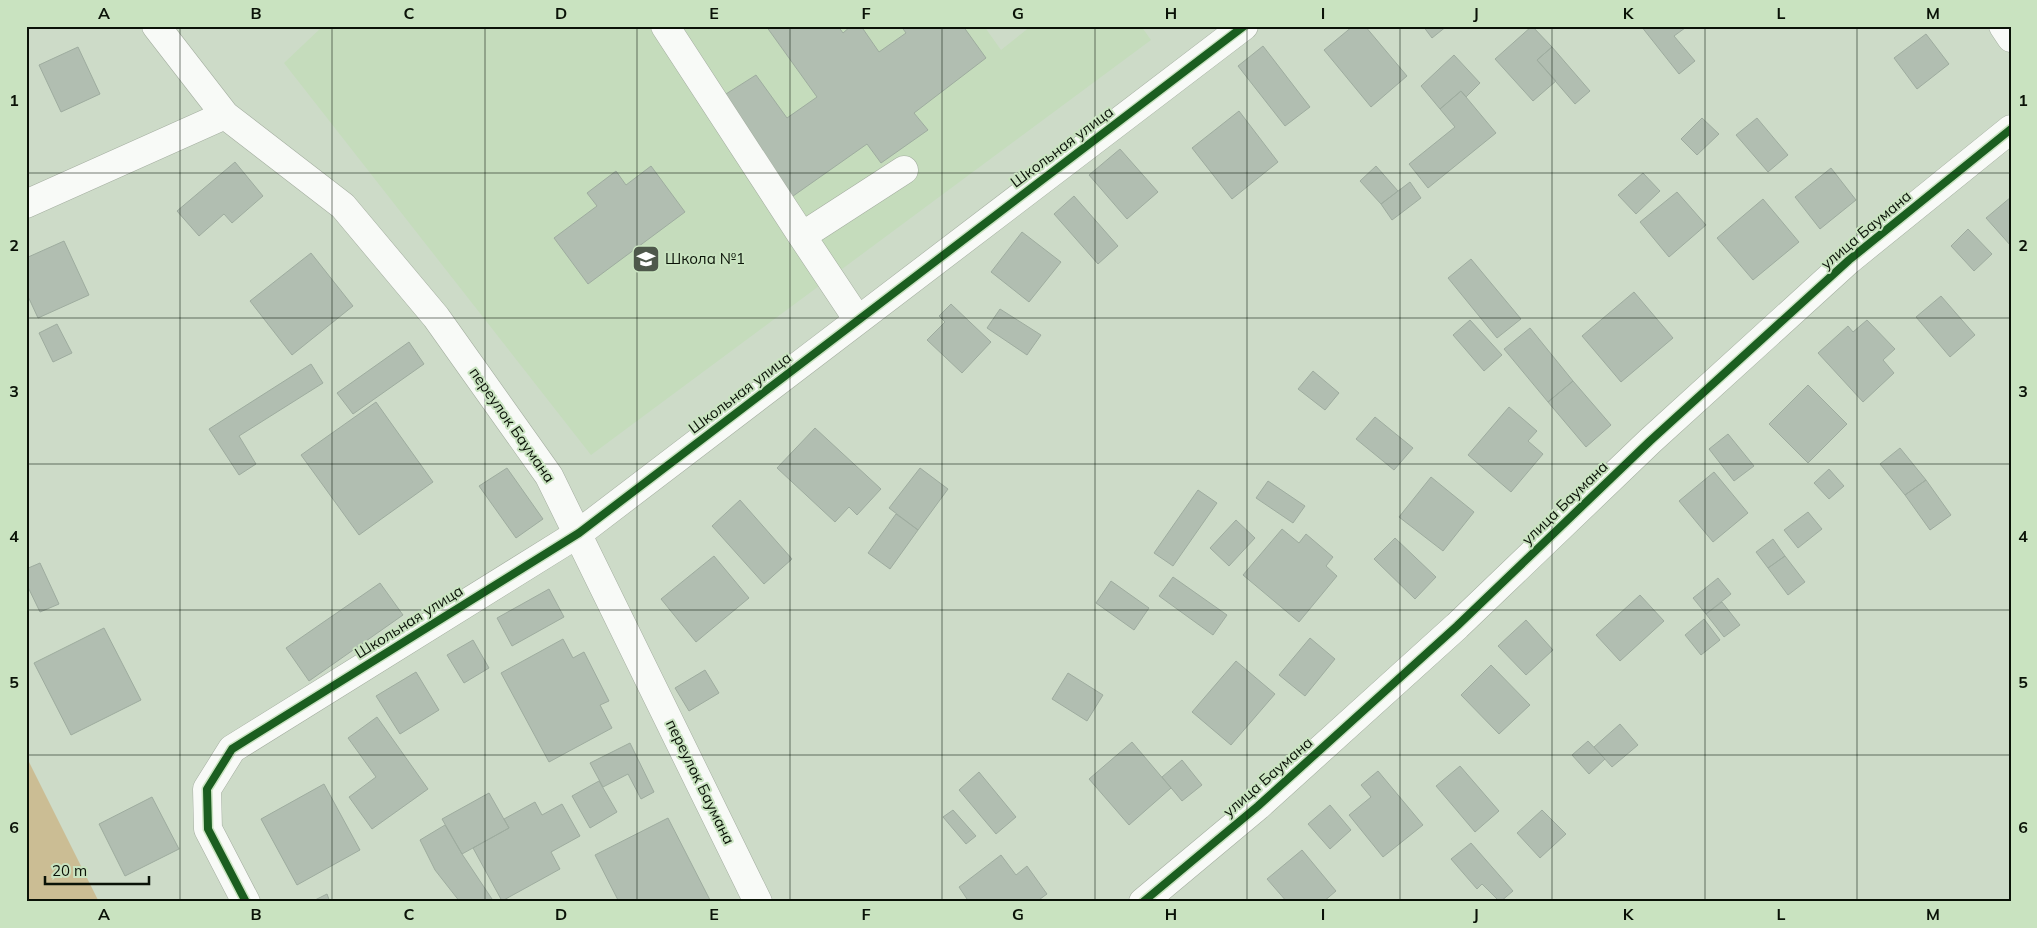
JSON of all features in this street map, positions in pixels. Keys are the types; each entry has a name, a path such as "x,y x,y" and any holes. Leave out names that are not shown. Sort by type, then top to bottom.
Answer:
{"street":[{"name":"переулок Баумана","path":"156,26 225,115 343,206 436,318 549,476 579,533 758,902"},
{"path":"665,26 858,320"},
{"name":"Школьная улица","path":"246,902 208,829 207,789 232,749 579,533 1244,26"},
{"path":"2003,26 2011,38"},
{"path":"26,204 225,115"},
{"name":"улица Баумана","path":"1143,902 1258,806 1457,626 1650,441 1849,260 2011,129"},
{"path":"802,236 904,170"}],"shaded area":[{"name":"Школа №1","path":"323,26 984,26 1001,50 1031,26 1141,26 1151,40 591,455 284,63"},
{"path":"26,756 99,902 26,902"}],"building":[{"path":"766,26 838,26 843,33 851,26 861,26 879,52 906,33 901,26 963,26 986,58 914,113 928,130 881,163 867,144 786,201 718,99 756,75 787,118 817,97"},
{"path":"1353,26 1365,26 1407,76 1371,107 1324,50"},
{"path":"1423,26 1447,26 1432,38"},
{"path":"1532,26 1552,47 1537,60 1556,81 1533,101 1495,59"},
{"path":"1641,26 1683,26 1685,28 1674,36 1695,61 1679,74"},
{"path":"1926,34 1949,64 1917,89 1894,58"},
{"path":"1263,46 1310,107 1285,126 1238,66"},
{"path":"78,47 100,94 61,112 39,65"},
{"path":"1552,47 1590,91 1575,104 1537,60"},
{"path":"1454,55 1480,83 1466,97 1461,91 1440,109 1421,86"},
{"path":"1461,91 1496,133 1428,188 1409,164 1455,127 1440,109"},
{"path":"1239,111 1278,162 1232,199 1192,148"},
{"path":"1702,118 1719,134 1697,155 1681,139"},
{"path":"1757,118 1788,155 1768,172 1736,135"},
{"path":"1120,149 1158,192 1127,219 1089,175"},
{"path":"235,162 263,196 232,223 224,214 199,236 177,211"},
{"path":"651,166 685,212 588,284 554,238 597,206 587,193 616,171 626,185"},
{"path":"1376,166 1398,191 1381,204 1360,181"},
{"path":"1831,168 1856,200 1820,229 1795,197"},
{"path":"1643,173 1660,191 1636,214 1618,195"},
{"path":"1410,182 1421,198 1392,220 1381,204"},
{"path":"1677,192 1706,225 1669,257 1640,222"},
{"path":"1074,196 1118,246 1098,264 1054,214"},
{"path":"2011,197 2011,246 1986,218"},
{"path":"1763,199 1799,242 1753,280 1717,238"},
{"path":"1968,229 1992,254 1974,271 1951,246"},
{"path":"1022,232 1061,262 1029,302 991,272"},
{"path":"64,241 89,295 38,318 26,292 26,258"},
{"path":"311,253 353,306 292,355 250,301"},
{"path":"1471,259 1521,319 1497,338 1448,278"},
{"path":"1634,292 1673,338 1621,382 1582,336"},
{"path":"1941,296 1975,335 1950,357 1916,317"},
{"path":"951,304 991,342 962,373 927,340 945,322 939,316"},
{"path":"1000,309 1041,335 1027,355 987,328"},
{"path":"1470,320 1502,355 1484,371 1453,335"},
{"path":"1867,320 1895,349 1883,360 1894,373 1863,402 1818,353 1848,326 1853,332"},
{"path":"57,324 72,353 53,362 39,333"},
{"path":"1530,328 1573,381 1548,402 1504,349"},
{"path":"409,342 424,364 353,414 337,393"},
{"path":"311,364 323,383 239,436 256,464 239,475 209,429"},
{"path":"1313,371 1339,393 1325,410 1298,389"},
{"path":"1573,381 1611,425 1586,447 1548,402"},
{"path":"1808,385 1847,424 1808,463 1769,424"},
{"path":"376,402 433,482 359,535 301,455"},
{"path":"1509,407 1537,431 1528,441 1543,454 1511,492 1468,455"},
{"path":"1375,417 1413,448 1394,470 1356,439"},
{"path":"815,428 881,489 857,515 849,507 835,522 777,468"},
{"path":"1728,434 1754,466 1734,481 1709,449"},
{"path":"1900,448 1926,480 1905,495 1880,464"},
{"path":"507,468 543,519 516,538 479,486"},
{"path":"920,468 948,489 918,530 889,508"},
{"path":"1829,469 1844,486 1829,499 1814,483"},
{"path":"1714,472 1748,513 1713,542 1679,501"},
{"path":"1431,477 1474,512 1443,551 1399,517"},
{"path":"1926,480 1951,515 1930,530 1905,495"},
{"path":"1268,481 1305,506 1293,523 1256,498"},
{"path":"1198,490 1217,503 1173,566 1154,553"},
{"path":"740,500 792,559 764,584 712,526"},
{"path":"1808,512 1822,529 1798,548 1784,530"},
{"path":"896,514 918,530 890,569 868,553"},
{"path":"1236,520 1255,538 1229,566 1210,548"},
{"path":"1282,529 1299,543 1306,534 1333,557 1326,566 1337,576 1299,622 1243,575"},
{"path":"1395,538 1436,577 1415,599 1374,559"},
{"path":"1773,539 1785,556 1768,568 1756,552"},
{"path":"714,556 749,598 696,642 661,599"},
{"path":"1785,556 1805,582 1788,595 1768,568"},
{"path":"40,563 59,604 40,612 26,583 26,569"},
{"path":"1173,577 1227,615 1213,635 1159,596"},
{"path":"1718,578 1731,594 1706,614 1693,598"},
{"path":"1111,581 1149,608 1134,630 1096,603"},
{"path":"380,583 403,615 309,681 286,648"},
{"path":"549,589 564,617 512,646 497,618"},
{"path":"1640,595 1664,621 1620,661 1596,635"},
{"path":"1722,602 1740,625 1724,637 1706,614"},
{"path":"1704,619 1720,640 1701,655 1685,635"},
{"path":"1526,620 1553,650 1526,675 1498,646"},
{"path":"104,628 141,700 71,735 34,663"},
{"path":"1310,638 1335,659 1305,696 1279,675"},
{"path":"563,639 573,658 584,652 609,701 600,705 612,728 549,762 501,673"},
{"path":"473,640 489,668 464,683 447,655"},
{"path":"1236,661 1275,694 1231,745 1192,712"},
{"path":"1491,665 1530,705 1499,734 1461,695"},
{"path":"705,670 719,693 689,711 675,688"},
{"path":"416,672 439,710 400,734 376,696"},
{"path":"1068,673 1103,695 1087,721 1052,699"},
{"path":"377,717 428,789 372,829 349,797 376,777 348,738"},
{"path":"1620,724 1638,745 1612,767 1594,747"},
{"path":"1588,741 1605,759 1589,774 1572,755"},
{"path":"1132,742 1171,788 1129,825 1089,779"},
{"path":"630,743 654,792 641,799 628,774 603,787 590,763"},
{"path":"1182,760 1202,785 1182,801 1162,777"},
{"path":"1460,766 1499,811 1475,832 1436,786"},
{"path":"1378,771 1423,825 1383,857 1349,815 1371,797 1361,785"},
{"path":"979,772 1016,817 996,834 959,790"},
{"path":"599,781 617,812 590,828 572,796"},
{"path":"324,784 360,850 297,885 261,819"},
{"path":"489,793 509,828 462,854 442,819"},
{"path":"152,797 179,849 125,876 99,824"},
{"path":"535,802 542,815 562,804 580,836 551,852 560,869 502,901 473,848 509,828 504,819"},
{"path":"1330,805 1351,830 1330,849 1308,824"},
{"path":"953,810 976,836 966,844 943,817"},
{"path":"1542,810 1566,834 1540,858 1517,833"},
{"path":"668,818 711,902 619,902 595,855"},
{"path":"445,825 494,902 460,902 435,870 420,840"},
{"path":"1471,843 1513,891 1500,902 1482,884 1477,889 1451,859"},
{"path":"1302,850 1336,891 1323,902 1287,902 1267,879"},
{"path":"1001,855 1016,875 1027,866 1047,894 1036,902 969,902 959,887"},
{"path":"327,894 330,902 311,902"}],"cycle path":[{"path":"246,902 208,829 207,789 232,749 579,533 1244,26"},
{"path":"1143,902 1258,806 1457,626 1650,441 1849,260 2011,129"}],"place":[{"name":"Школа №1","path":"646,259"}]}
